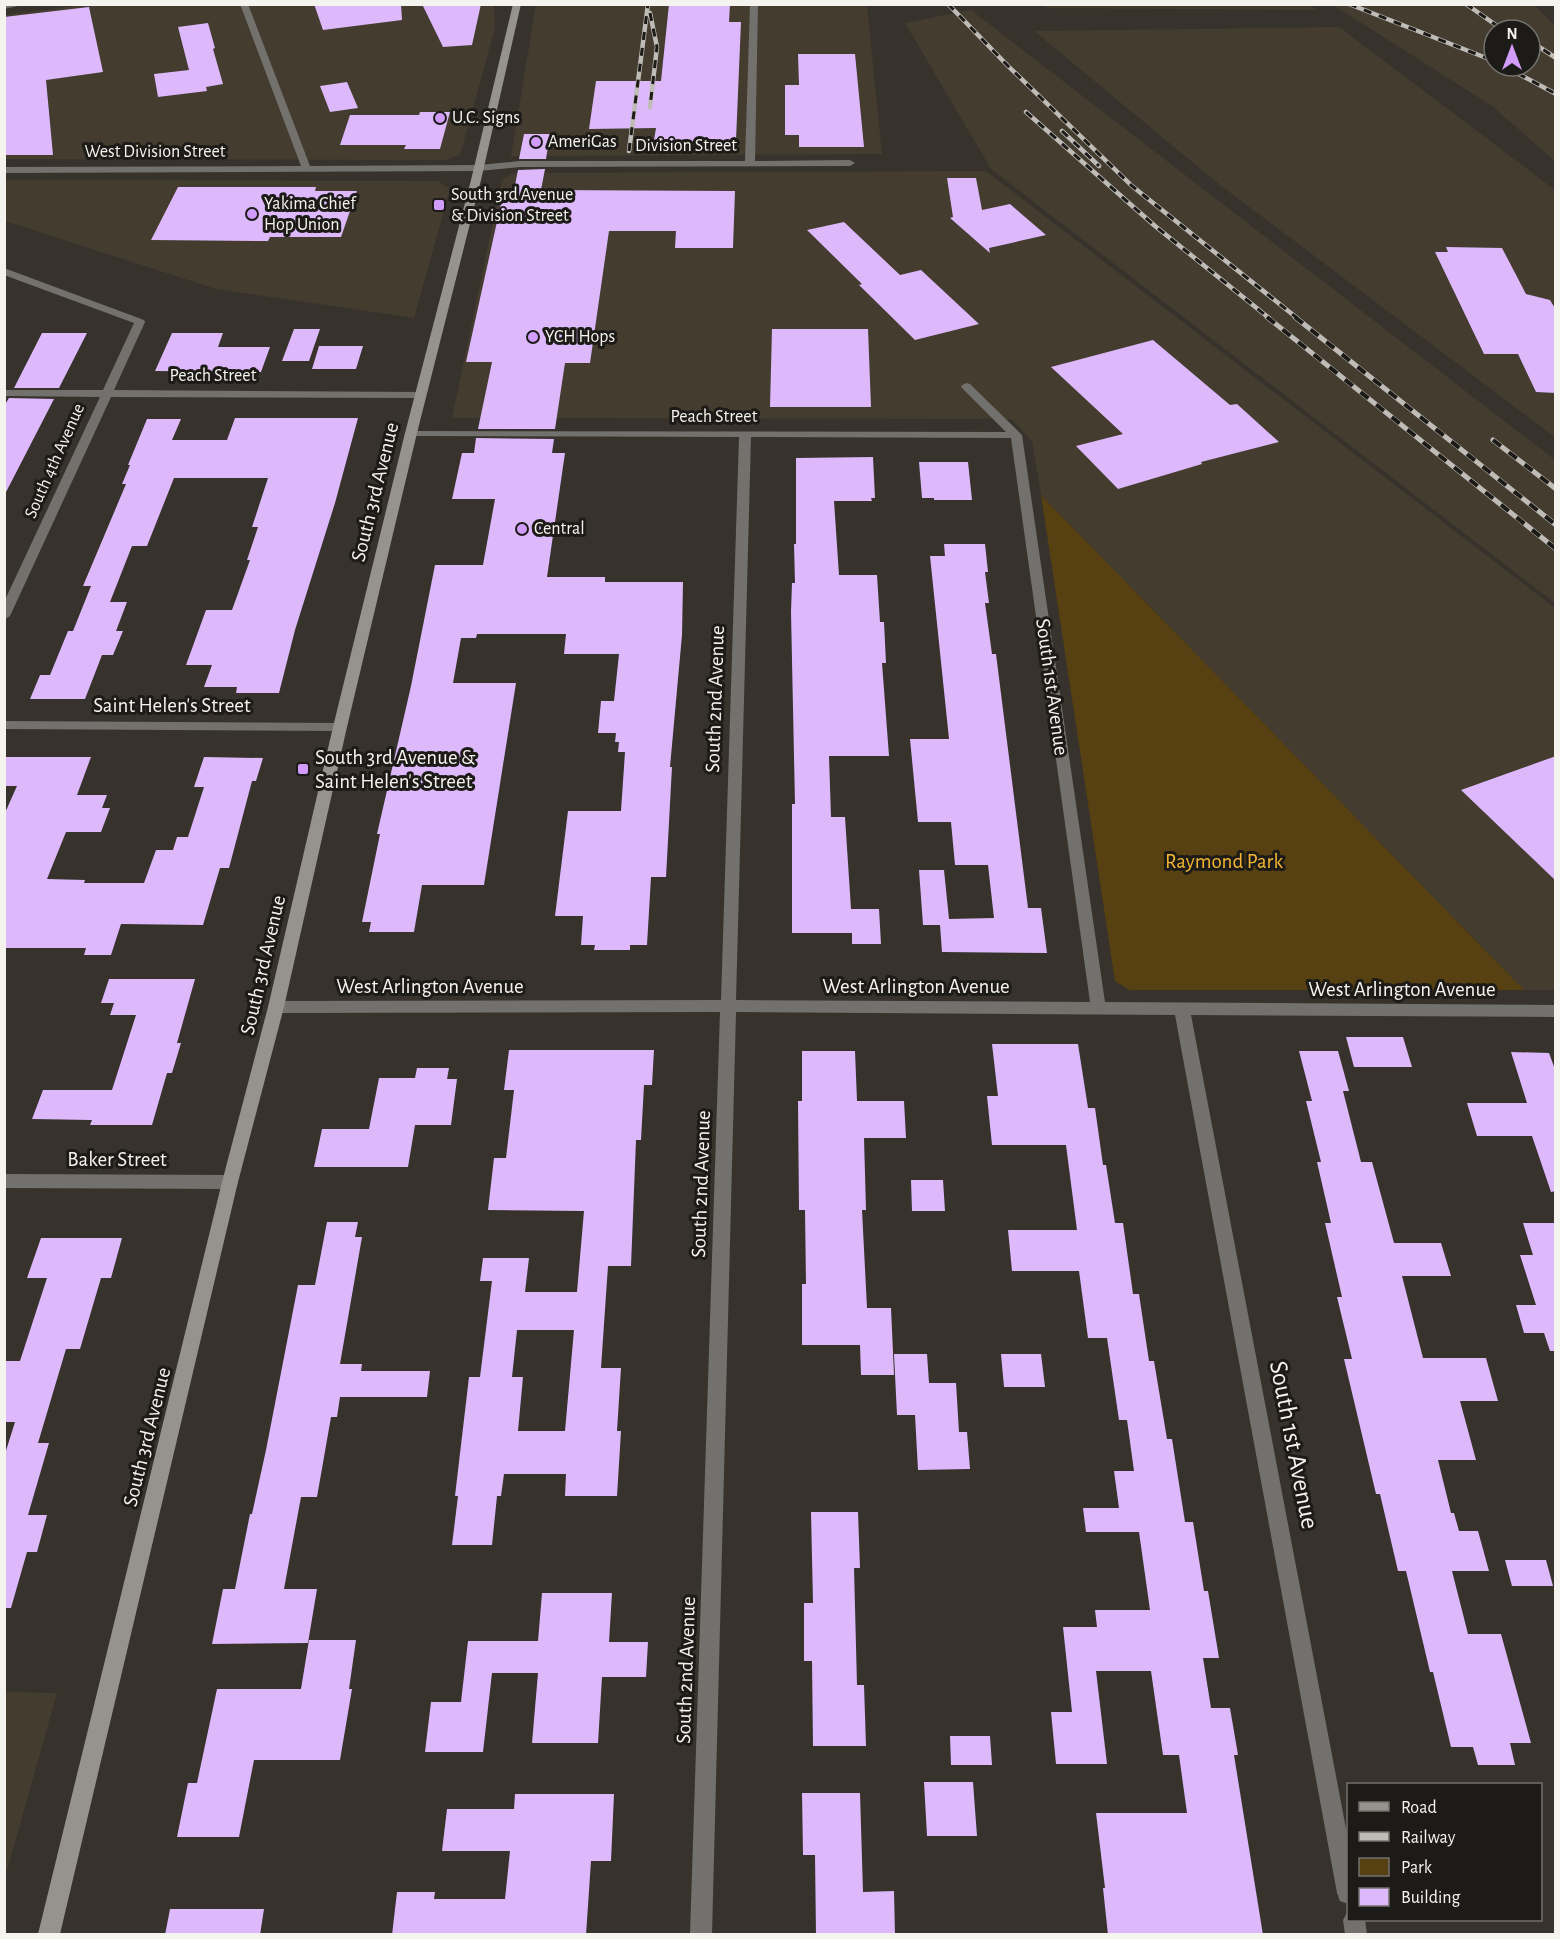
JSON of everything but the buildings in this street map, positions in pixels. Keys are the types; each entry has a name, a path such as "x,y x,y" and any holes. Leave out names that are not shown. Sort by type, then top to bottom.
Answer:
{"street":[{"path":"4,7 23,4"},
{"path":"244,4 306,168"},
{"name":"South 3rd Avenue","path":"49,1935 230,1182 276,1007 340,727 411,433 479,168 517,4"},
{"path":"750,162 754,4"},
{"name":"Division Street","path":"306,168 479,168 520,164 850,163"},
{"name":"West Division Street","path":"4,170 306,168"},
{"name":"South 4th Avenue","path":"4,270 140,322 4,616"},
{"path":"966,386 1016,435"},
{"name":"Peach Street","path":"4,393 421,395"},
{"name":"Peach Street","path":"411,433 746,436 1016,435"},
{"name":"South 1st Avenue","path":"1016,435 1098,1008"},
{"name":"South 2nd Avenue","path":"701,1935 746,436"},
{"name":"Saint Helen's Street","path":"4,725 340,727"},
{"name":"West Arlington Avenue","path":"276,1007 729,1006 1556,1011"},
{"name":"South 1st Avenue","path":"1182,1009 1347,1888"},
{"name":"Baker Street","path":"4,1181 230,1182"}],"shaded area":[{"path":"91,4 494,4 495,28 460,155 445,160 5,159 4,15"},
{"path":"536,5 867,5 882,154 511,156"},
{"path":"1038,5 1308,5 1317,10 1049,8"},
{"path":"1333,5 1534,5 1555,25 1555,161 1492,106"},
{"path":"971,10 1555,460 1555,603 991,169 905,23"},
{"path":"1339,27 1555,190 1555,437 1220,185 1034,31"},
{"path":"986,171 1555,608 1555,990 1524,990 1041,495 1032,441 1011,419 452,418 502,179 513,173"},
{"path":"5,180 438,181 450,189 414,318 216,289 5,221"},
{"path":"4,1692 57,1693 5,1878"}],"green space":[{"name":"Raymond Park","path":"1041,495 1524,990 1129,990 1115,981"}],"railway":[{"path":"629,151 648,4"},
{"path":"948,4 1008,66 1132,186 1297,318"},
{"path":"1349,4 1482,56"},
{"path":"1466,4 1486,18"},
{"path":"650,13 657,47 650,107"},
{"path":"1542,49 1556,58"},
{"path":"1526,78 1556,94"},
{"path":"1026,112 1155,226 1269,318"},
{"path":"1062,131 1099,166"},
{"path":"1267,317 1556,549"},
{"path":"1295,317 1556,525"},
{"path":"1493,440 1556,489"}],"place":[{"name":"U.C. Signs","path":"440,118"},
{"name":"AmeriGas","path":"536,142"},
{"name":"South 3rd Avenue & Division Street","path":"439,205"},
{"name":"Yakima Chief Hop Union","path":"252,214"},
{"name":"YCH Hops","path":"533,337"},
{"name":"Central","path":"522,529"},
{"name":"South 3rd Avenue & Saint Helen's Street","path":"303,769"}]}
